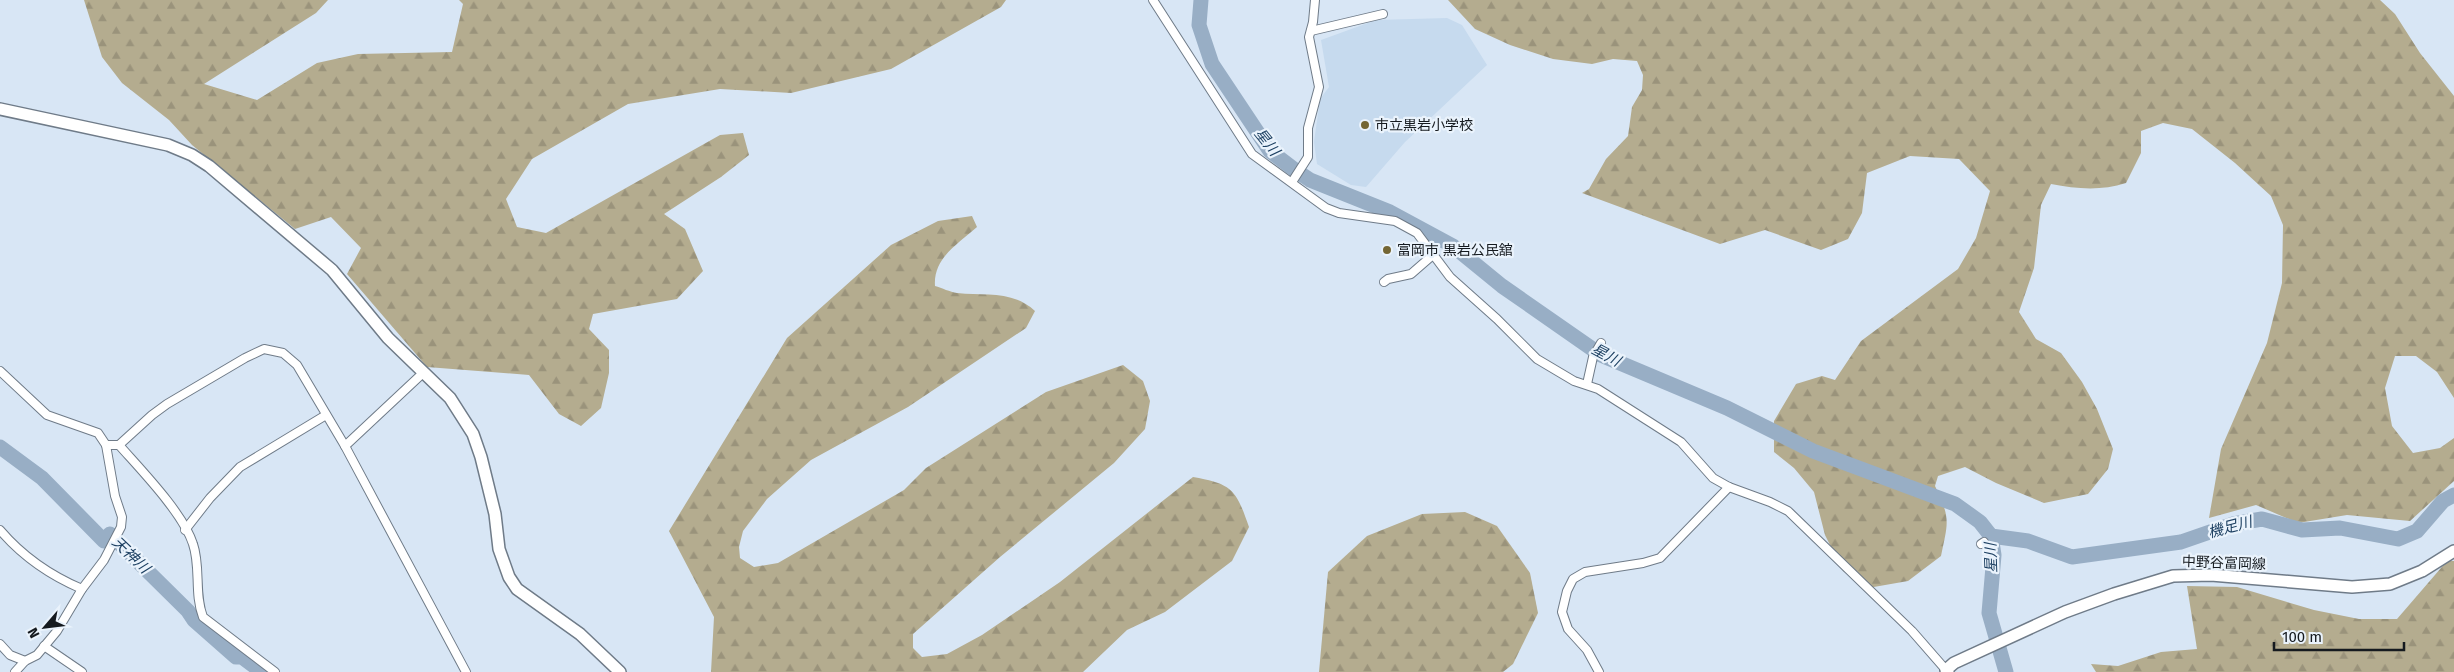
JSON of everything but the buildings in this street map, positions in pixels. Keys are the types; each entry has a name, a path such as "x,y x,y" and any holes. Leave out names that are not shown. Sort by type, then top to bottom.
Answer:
{"street":[{"path":"1153,0 1252,154 1293,181 1326,208 1339,213 1395,221 1417,233 1450,278 1537,359 1557,372 1620,401 1681,442 1714,478 1729,487 1770,502 1788,511 1912,631 1947,671"},
{"path":"1293,181 1308,157 1308,128 1319,87 1309,37 1315,0"},
{"path":"1311,31 1383,14"},
{"path":"0,109 168,144 192,155 209,166 332,270 388,338 450,398 473,434 489,484 499,549 509,577 517,589 580,634 620,672"},
{"path":"1384,282 1388,279 1411,274 1434,254"},
{"path":"1586,384 1593,357 1601,343"},
{"path":"106,445 119,445 167,404 264,349 283,353 297,365 345,446 466,672"},
{"path":"0,371 47,415 98,433 106,445 115,496 122,517 121,527 104,560 82,589 57,631 37,655 26,661 15,672"},
{"path":"345,446 423,373"},
{"path":"185,530 210,498 240,467 326,415"},
{"path":"119,445 156,486 193,544 199,607 203,617 275,672"},
{"path":"1599,672 1587,650 1568,628 1562,612 1566,591 1573,579 1585,572 1644,564 1660,558 1729,487"},
{"path":"0,530 16,549 46,572 82,589"},
{"name":"中野谷富岡線","path":"1947,671 1954,663 1988,646 2065,612 2114,594 2173,576 2210,575 2352,587 2390,584 2422,570 2454,551"},
{"path":"0,644 10,655 26,661"},
{"path":"44,646 82,672"}],"shaded area":[{"path":"1447,18 1462,25 1487,65 1405,142 1366,187 1351,185 1317,164 1314,142 1320,99 1329,87 1321,40 1376,20"}],"green space":[{"path":"84,0 328,0 316,13 204,84 257,100 317,63 358,54 452,52 463,4 459,0 1006,0 1001,7 891,69 791,93 720,89 628,104 532,159 506,199 517,227 546,233 720,135 743,133 749,155 721,177 664,214 685,229 703,271 677,299 593,314 589,329 609,350 609,373 601,408 581,426 559,414 529,375 427,367 347,274 361,248 331,217 295,229 192,145 169,120 122,83 102,57"},
{"path":"1448,0 2380,0 2395,14 2420,53 2454,96 2454,398 2437,372 2416,356 2395,356 2385,388 2392,426 2413,453 2440,448 2454,438 2454,481 2410,521 2347,515 2298,523 2256,505 2209,518 2221,449 2267,343 2282,283 2283,225 2271,196 2235,163 2192,129 2163,123 2141,131 2141,153 2126,183 2117,186 2089,188 2051,184 2041,205 2034,268 2019,312 2036,339 2061,353 2082,382 2097,409 2113,449 2108,469 2088,494 2044,503 1996,483 1965,467 1938,476 1935,486 1944,506 1947,521 1941,556 1908,581 1868,588 1843,571 1825,535 1814,492 1794,468 1774,452 1774,421 1796,384 1822,376 1835,380 1861,341 1958,269 1976,238 1990,191 1959,159 1910,156 1867,173 1862,213 1848,239 1821,250 1765,230 1720,244 1582,193 1589,189 1606,159 1628,136 1632,107 1642,90 1643,75 1637,61 1613,59 1592,64 1553,59 1510,45 1475,29"},
{"path":"972,216 977,227 948,252 942,260 935,276 935,286 957,293 998,295 1026,304 1035,311 1026,328 908,407 811,460 767,499 743,531 739,547 740,558 754,567 778,563 904,490 926,468 1046,392 1123,365 1143,381 1150,401 1145,429 1114,463 1000,557 913,634 913,648 922,657 947,654 982,635 1060,582 1193,477 1225,486 1236,497 1240,505 1249,527 1232,561 1165,612 1127,630 1083,672 711,672 714,617 669,531 787,338 891,245 938,221"},
{"path":"1465,512 1497,526 1530,573 1538,613 1513,664 1503,672 1319,672 1328,572 1367,536 1422,514"},
{"path":"2447,561 2454,561 2454,672 2096,672 2091,664 2118,666 2161,652 2197,649 2187,586 2237,587 2314,610 2359,619 2397,619"}],"waterway":[{"name":"星川","path":"1201,0 1199,25 1212,64 1270,151 1295,170 1310,180 1390,212 1453,246 1502,286 1601,355 1727,408 1813,451 1955,504 1980,522 1991,536 1994,555 1989,613 2006,672"},
{"name":"天神川","path":"0,447 42,478 104,541 110,534 188,611 194,620 236,657 242,657 262,672"},
{"name":"機足川","path":"1991,536 2028,541 2072,557 2181,542 2233,524 2262,519 2302,530 2340,528 2398,539 2417,531 2443,501 2454,495"}],"place":[{"name":"市立黒岩小学校","path":"1365,125"},
{"name":"富岡市 黒岩公民舘","path":"1387,250"}]}
